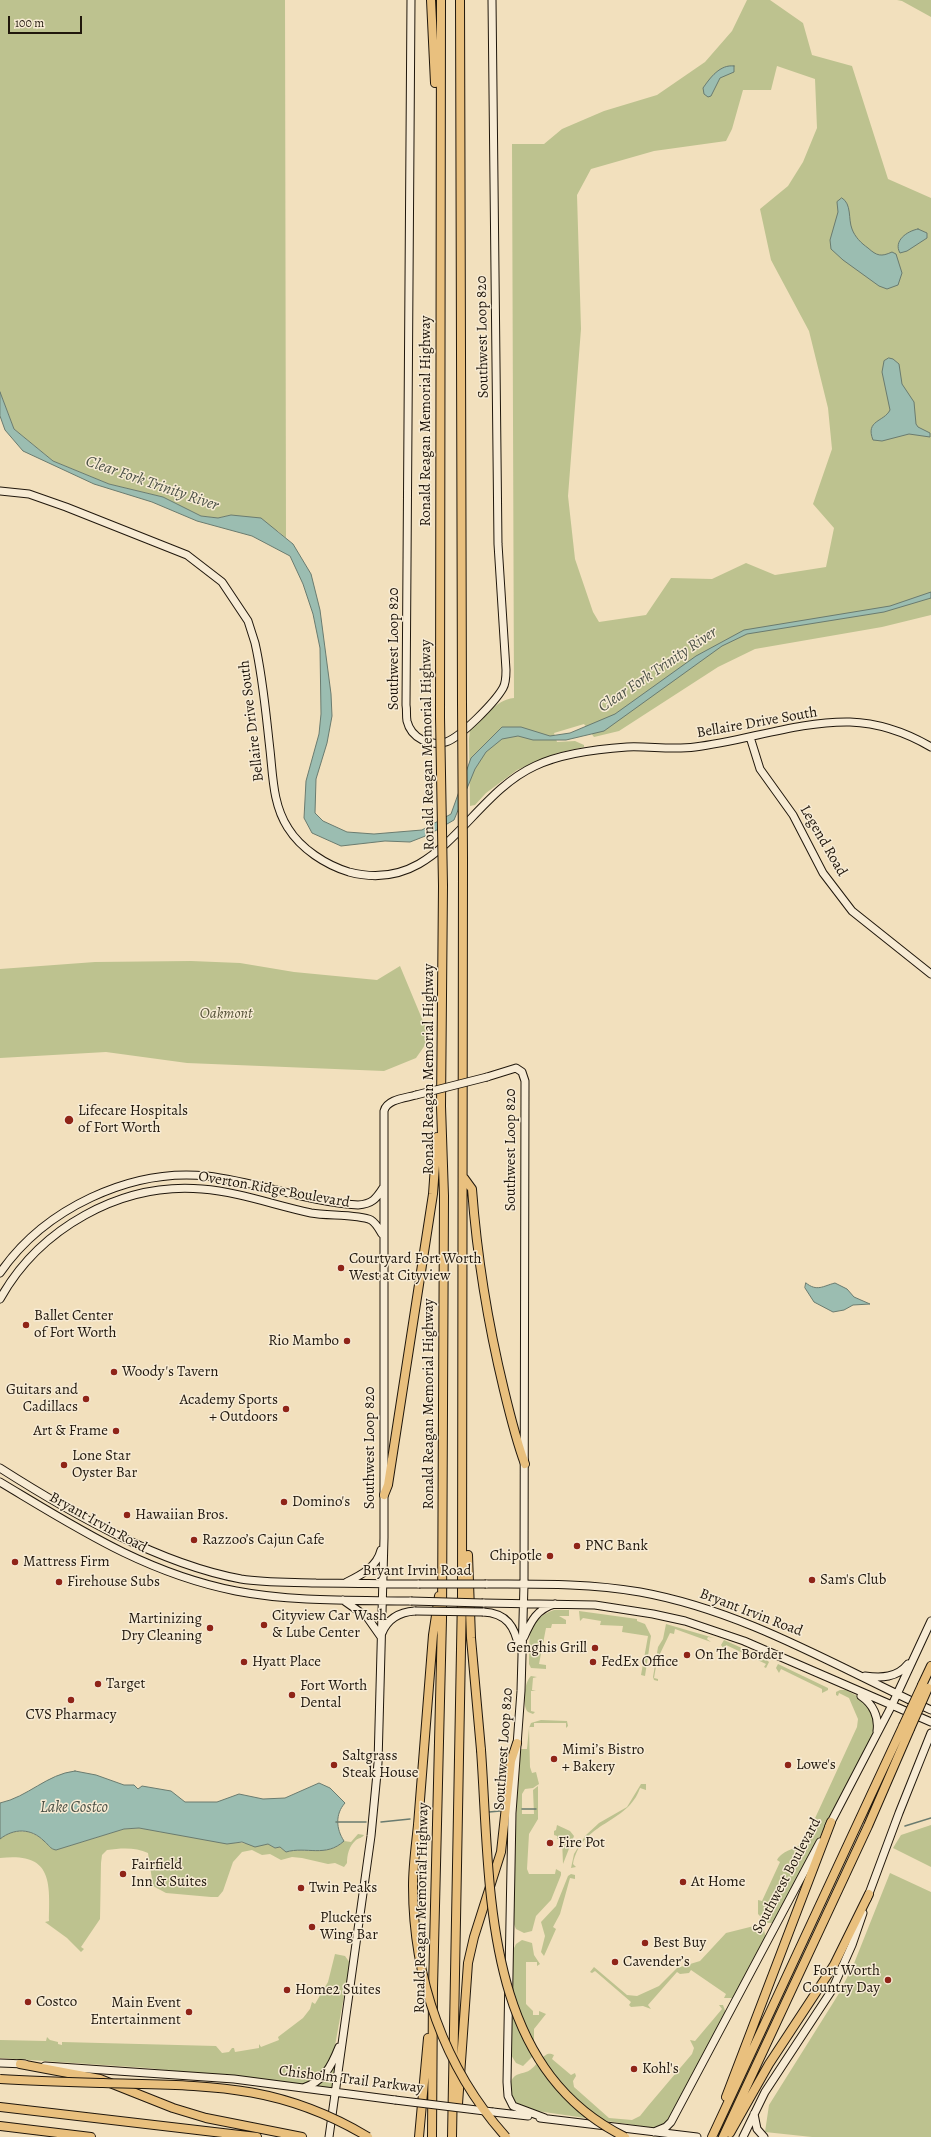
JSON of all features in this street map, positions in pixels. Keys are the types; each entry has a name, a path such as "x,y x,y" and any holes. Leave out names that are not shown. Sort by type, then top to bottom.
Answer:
{"highway":[{"path":"431,0 435,74 435,154 440,164"},
{"name":"Ronald Reagan Memorial Highway","path":"432,2137 433,1988 442,1582 444,1196 441,1106 443,886 440,717 440,0"},
{"path":"452,2137 462,1602 464,1178 460,0"},
{"path":"384,1495 388,1485 430,1214 437,1149 437,1119 441,1106"},
{"path":"464,1178 472,1189 483,1284 497,1358 517,1443 525,1464"},
{"path":"463,1412 468,1420 468,1565 471,1638 495,1925 507,1983 518,2018 536,2055 562,2091 592,2117 625,2137"},
{"path":"442,1582 435,1617 423,1753 413,1884 415,1927 420,1967 433,2012 453,2058 475,2097 506,2137"},
{"path":"714,2134 927,1685 931,1666"},
{"path":"723,2137 868,1826 906,1728"},
{"path":"452,2124 457,2112 470,1956 501,1852 506,1824 511,1761 517,1743"},
{"path":"714,2134 732,2080 831,1822"},
{"path":"727,2137 769,2064 834,1965 869,1894"},
{"path":"419,2137 428,2042 428,2005 433,1988"},
{"path":"20,2064 100,2079 173,2108 206,2118 300,2136"},
{"path":"0,2079 172,2084 234,2088 286,2100 306,2107 335,2119 368,2137"},
{"path":"0,2107 257,2137"},
{"path":"0,2126 91,2137"}],"main road":[{"name":"Southwest Loop 820","path":"410,0 406,706 407,721 410,727 420,739 430,744 446,742 470,725 494,700 504,686 506,670 498,544 492,0"},
{"name":"Bellaire Drive South","path":"0,491 28,494 66,506 174,548 203,565 222,582 245,615 255,643 273,785 282,816 287,827 299,842 331,865 369,876 394,874 414,867 433,857 514,778 546,762 582,753 627,747 691,747 824,724 850,722 906,734 931,747"},
{"name":"Legend Road","path":"750,737 760,769 781,796 815,859 833,885 861,919 931,974"},
{"name":"Southwest Loop 820","path":"329,2137 371,1836 378,1763 384,1538 382,1236 385,1107 391,1102 516,1068 522,1072 524,1081 525,1464 522,1660 511,1853 508,2090 513,2106 523,2112 535,2113 545,2118"},
{"name":"Overton Ridge Boulevard","path":"0,1273 26,1243 50,1223 73,1207 111,1190 142,1181 178,1175 207,1176 327,1202 358,1205 365,1205 375,1200 383,1187"},
{"path":"235,1194 240,1182"},
{"name":"Overton Ridge Boulevard","path":"0,1299 23,1264 44,1243 76,1220 115,1202 158,1191 186,1189 213,1190 312,1213 366,1218 376,1224 382,1236"},
{"path":"111,1190 115,1202"},
{"name":"Bryant Irvin Road","path":"0,1468 37,1491 127,1540 211,1572 269,1582 588,1585 640,1592 684,1602 730,1616 763,1629 931,1710"},
{"name":"Bryant Irvin Road","path":"0,1482 114,1549 171,1573 237,1591 297,1598 343,1600 483,1603 560,1602 614,1607 685,1621 744,1641 931,1722"},
{"path":"345,1583 366,1572 374,1563 380,1554 384,1538"},
{"path":"343,1600 367,1617 381,1637"},
{"path":"522,1641 535,1615 545,1608 560,1602"},
{"path":"381,1637 384,1628 400,1613 415,1611 483,1612 496,1614 511,1624 516,1634 522,1660"},
{"name":"Southwest Boulevard","path":"654,2132 666,2127 671,2122 876,1736 931,1621"},
{"path":"860,1675 884,1677 896,1674 906,1667 916,1654"},
{"path":"853,1689 868,1701 874,1711 877,1723 876,1736"},
{"path":"743,2137 765,2092 832,1990 852,1945 869,1894 931,1733"},
{"path":"924,1748 931,1743"},
{"path":"299,2089 317,2082 328,2071 343,2038"},
{"name":"Chisholm Trail Parkway","path":"0,2062 234,2079 336,2094 697,2137"},
{"path":"754,2113 757,2129 764,2137"}],"green space":[{"path":"0,0 285,0 286,538 278,531 231,515 218,518 201,516 163,497 109,484 53,461 14,429 0,392"},
{"path":"747,0 770,0 803,23 812,55 852,66 888,179 931,198 931,615 882,627 755,649 718,667 619,731 594,737 584,724 554,733 557,742 575,741 584,745 584,747 557,753 517,770 486,793 475,805 470,806 470,729 501,702 514,698 512,144 544,144 562,129 604,111 657,95 705,62 732,31","holes":["777,66 815,79 817,128 803,162 788,186 760,209 771,260 809,331 828,408 832,449 813,504 834,528 826,567 775,575 746,563 712,579 671,578 646,615 599,622 593,612 575,559 568,496 581,329 577,195 591,169 654,151 726,141 732,129 743,90 771,90"]},
{"path":"897,0 931,0 931,17 902,1"},
{"name":"Oakmont","path":"191,961 240,963 294,972 377,980 400,966 430,1038 416,1058 384,1071 187,1063 106,1052 0,1058 0,969 95,962"},
{"path":"554,1610 569,1610 569,1616 559,1616 566,1620 566,1624 552,1624 551,1628 546,1628 539,1664 546,1665 546,1669 531,1668 529,1664 531,1631 538,1619"},
{"path":"579,1611 637,1619 637,1621 645,1624 651,1636 645,1676 641,1675 648,1636 622,1632 623,1626 600,1625 601,1621 583,1618 580,1621"},
{"path":"666,1624 714,1638 708,1637 707,1639 711,1642 675,1629 674,1634 670,1633 657,1660 654,1678 658,1679 658,1681 654,1680 653,1677 658,1647 663,1639"},
{"path":"724,1640 764,1658 769,1662 766,1668 764,1667 766,1664 726,1645 724,1649 721,1645"},
{"path":"778,1664 828,1688 828,1690 822,1693 822,1689 781,1669 779,1673 776,1668"},
{"path":"531,1676 537,1677 533,1678 532,1690 536,1691 531,1691 531,1711 535,1712 533,1714 528,1712 526,1709 524,1700 525,1688"},
{"path":"846,1690 857,1696 869,1707 873,1716 873,1735 777,1919 772,1923 767,1923 758,1914 758,1900 762,1901 780,1862 777,1860 780,1856 786,1851 798,1846 805,1840 857,1727 858,1719 849,1698 839,1693 838,1696 836,1695 836,1692"},
{"path":"541,1720 567,1721 568,1726 566,1728 566,1723 534,1723 534,1727 529,1727 531,1723"},
{"path":"529,1728 530,1767 532,1773 536,1772 539,1784 533,1788 525,1789 522,1794 522,1814 534,1814 533,1790 538,1786 538,1819 529,1834 527,1869 529,1874 555,1874 556,1869 561,1872 561,1875 551,1900 536,1916 532,1931 524,1933 516,1929 513,1922 518,1766 520,1749 527,1749"},
{"path":"641,1784 646,1784 646,1790 640,1788 634,1800 626,1809 586,1839 578,1850 573,1864 576,1867 571,1868 574,1854 585,1836 599,1823 627,1807"},
{"path":"557,1825 570,1831 574,1836 563,1864 562,1839 557,1839 557,1836 554,1835"},
{"path":"931,1825 931,1867 893,1848 901,1835"},
{"path":"139,1828 231,1843 259,1845 268,1844 275,1848 280,1847 286,1852 330,1849 344,1841 351,1842 358,1834 364,1835 356,1840 350,1848 347,1863 344,1867 335,1863 328,1864 302,1858 292,1857 281,1860 270,1854 262,1855 252,1850 242,1852 233,1862 223,1891 218,1897 166,1893 153,1886 148,1853 128,1848 107,1850 102,1855 101,1863 100,1919 81,1947 84,1949 81,1952 67,1938 45,1922 49,1921 48,1882 39,1865 30,1860 17,1857 0,1858 0,1839 11,1833 22,1831 34,1834 51,1848 56,1850 124,1829"},
{"name":"Fort Worth Country Day","path":"890,1873 931,1892 931,2137 812,2137 765,2132 769,2105 838,1995 853,1966"},
{"path":"571,1874 575,1875 575,1879 570,1878 560,1914 553,1927 556,1929 544,1956 541,1952 545,1936 541,1922 556,1906 568,1876"},
{"path":"754,1926 764,1930 766,1938 734,1998 724,1998 726,1994 691,1970 689,1973 680,1974 677,1972 648,2005 651,2009 643,2006 631,2007 629,2005 631,2002 595,1971 592,1973 590,1972 594,1967 627,1995 637,1996 659,1986 677,1968 700,1961 726,1933"},
{"path":"522,1940 532,1943 534,1955 540,1964 537,1966 537,1962 526,1962 526,2004 533,2011 533,2015 539,2015 539,2011 546,2014 534,2029 534,2055 523,2066 516,2063 511,2055 513,1950 516,1944"},
{"path":"335,1954 345,1956 350,1963 334,2051 326,2068 313,2080 302,2085 148,2068 0,2058 0,2040 46,2041 47,2037 50,2040 58,2042 58,2044 62,2045 62,2042 216,2046 222,2053 229,2052 232,2048 234,2048 235,2052 259,2048 259,2044 261,2047 279,2040 278,2037 303,2018 310,2009 312,2002 315,2004 328,1982"},
{"path":"719,2005 723,2005 726,2013 669,2122 655,2128 523,2109 516,2104 511,2096 510,2086 513,2078 528,2071 544,2056 551,2054 554,2055 552,2059 571,2075 575,2073 576,2076 573,2081 574,2087 609,2118 632,2120 640,2116 692,2054 694,2048 690,2040 695,2041 722,2009"},
{"path":"343,2038 336,2094 310,2086 317,2082"}],"water":[{"path":"734,66 734,72 720,78 711,96 708,97 704,94 703,88 716,72 724,67"},
{"path":"842,198 849,208 852,229 861,242 871,251 879,255 885,255 892,252 896,254 902,273 898,285 887,289 879,286 843,260 831,249 830,240 838,212 837,202"},
{"path":"918,229 927,233 927,238 907,251 900,253 898,244 902,237"},
{"path":"889,358 893,359 899,364 902,384 914,402 916,424 918,427 930,433 930,437 909,434 882,441 873,440 871,429 873,425 884,417 890,410 882,372 884,361"},
{"path":"0,392 14,429 53,461 109,484 163,497 201,516 218,518 231,515 261,518 293,544 311,574 320,610 331,694 332,716 327,743 316,779 315,813 323,821 347,832 374,834 422,830 451,814 471,758 502,727 521,727 550,736 570,733 615,714 696,656 744,630 890,606 931,592 931,598 884,612 747,634 722,646 604,731 566,740 533,740 518,736 502,739 486,752 475,769 454,820 428,835 410,842 385,841 341,846 312,833 304,818 306,781 319,734 321,714 320,648 313,614 303,584 290,556 252,536 197,521 152,502 94,484 23,451 5,430 0,416"},
{"path":"806,1283 817,1288 835,1283 847,1289 854,1297 870,1304 853,1305 844,1310 833,1312 814,1302 805,1288"},
{"name":"Lake Costco","path":"75,1771 96,1775 124,1785 134,1785 138,1789 142,1786 171,1791 185,1802 217,1802 239,1794 263,1799 285,1798 319,1783 330,1788 345,1803 338,1817 339,1832 344,1841 330,1849 286,1852 280,1847 275,1848 268,1844 255,1847 242,1842 227,1844 139,1828 124,1829 56,1850 51,1848 39,1837 28,1832 17,1831 5,1835 0,1839 0,1803 20,1796 55,1776"}],"waterway":[{"path":"522,1809 536,1809"},
{"path":"489,1812 500,1811"},
{"path":"905,1826 931,1818"},
{"path":"381,1822 410,1819"},
{"path":"336,1822 366,1822"}],"place":[{"name":"Lifecare Hospitals of Fort Worth","path":"69,1120"},
{"name":"Courtyard Fort Worth West at Cityview","path":"341,1268"},
{"name":"Ballet Center of Fort Worth","path":"26,1325"},
{"name":"Rio Mambo","path":"347,1341"},
{"name":"Woody's Tavern","path":"114,1372"},
{"name":"Guitars and Cadillacs","path":"86,1399"},
{"name":"Academy Sports + Outdoors","path":"286,1409"},
{"name":"Art & Frame","path":"116,1431"},
{"name":"Lone Star Oyster Bar","path":"64,1465"},
{"name":"Domino's","path":"284,1502"},
{"name":"Hawaiian Bros.","path":"127,1515"},
{"name":"Razzoo’s Cajun Cafe","path":"194,1540"},
{"name":"PNC Bank","path":"577,1546"},
{"name":"Chipotle","path":"550,1556"},
{"name":"Mattress Firm","path":"15,1562"},
{"name":"Sam's Club","path":"812,1580"},
{"name":"Firehouse Subs","path":"59,1582"},
{"name":"Cityview Car Wash & Lube Center","path":"264,1625"},
{"name":"Martinizing Dry Cleaning","path":"210,1628"},
{"name":"Genghis Grill","path":"595,1648"},
{"name":"On The Border","path":"687,1655"},
{"name":"Hyatt Place","path":"244,1662"},
{"name":"FedEx Office","path":"593,1662"},
{"name":"Target","path":"98,1684"},
{"name":"Fort Worth Dental","path":"292,1695"},
{"name":"CVS Pharmacy","path":"71,1700"},
{"name":"Mimi’s Bistro + Bakery","path":"554,1759"},
{"name":"Saltgrass Steak House","path":"334,1765"},
{"name":"Lowe's","path":"788,1765"},
{"name":"Fire Pot","path":"550,1843"},
{"name":"Fairfield Inn & Suites","path":"123,1874"},
{"name":"At Home","path":"683,1882"},
{"name":"Twin Peaks","path":"301,1888"},
{"name":"Pluckers Wing Bar","path":"312,1927"},
{"name":"Best Buy","path":"645,1943"},
{"name":"Cavender’s","path":"615,1962"},
{"name":"Fort Worth Country Day","path":"888,1980"},
{"name":"Home2 Suites","path":"287,1990"},
{"name":"Costco","path":"28,2002"},
{"name":"Main Event Entertainment","path":"189,2012"},
{"name":"Kohl's","path":"634,2069"}],"water label":[{"name":"Clear Fork Trinity River","path":"152,484"},
{"name":"Clear Fork Trinity River","path":"658,670"}]}
